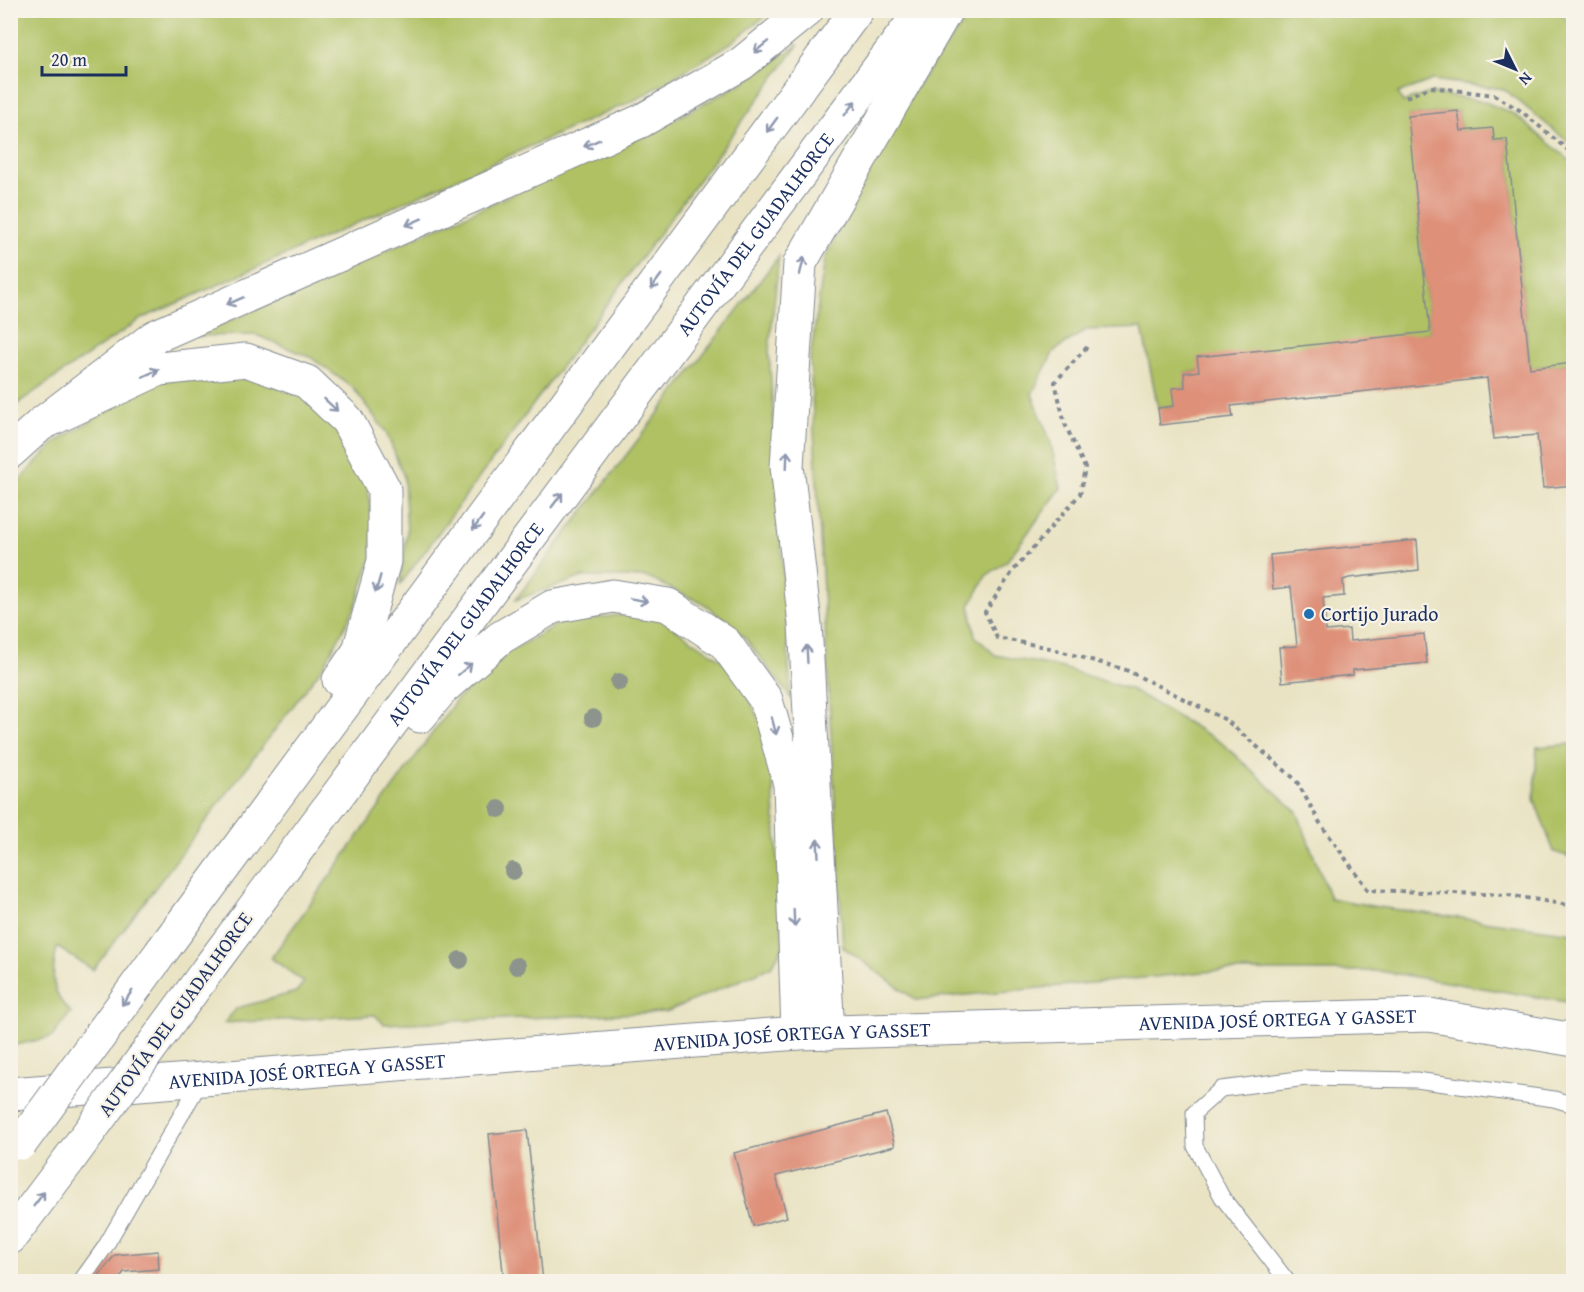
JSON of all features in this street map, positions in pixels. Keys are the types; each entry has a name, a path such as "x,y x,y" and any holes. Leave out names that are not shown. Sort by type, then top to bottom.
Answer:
{"main road":[{"path":"10,452 40,424 154,337 641,121 741,64 807,10"},
{"path":"16,1150 857,10"},
{"name":"AUTOVÍA DEL GUADALHORCE","path":"10,1238 208,968 922,10"},
{"path":"813,1033 805,624 786,466 800,263 946,10"},
{"path":"40,424 159,369 246,360 307,382 347,420 384,489 384,561 359,651 162,951"},
{"path":"208,968 443,688 500,638 552,607 613,596 668,605 725,643 766,700 790,784 813,1033"},
{"name":"AVENIDA JOSÉ ORTEGA Y GASSET","path":"10,1094 813,1033 1429,1014 1574,1040"}],"lane":[{"path":"1288,1281 1222,1197 1195,1146 1194,1113 1221,1089 1306,1078 1416,1080 1554,1099 1574,1105"},
{"path":"80,1281 105,1247 202,1079"}],"path":[{"path":"1568,10 1574,15"},
{"path":"1406,97 1431,87 1494,95 1521,111 1574,155"},
{"path":"1087,347 1055,382 1065,424 1085,468 1080,494 1013,571 986,612 997,638 1046,647 1126,670 1226,720 1296,780 1320,823 1368,890 1508,895 1574,906"}],"green space":[{"path":"11,10 772,11 731,43 641,97 141,319 21,401 11,412"},
{"path":"1556,10 1573,25 1573,146 1504,89 1433,80 1398,93 1403,102 1430,93 1485,102 1514,114 1573,163 1573,363 1530,368 1507,139 1494,140 1493,129 1461,131 1458,111 1409,116 1430,332 1185,373 1185,387 1174,406 1158,408 1142,328 1086,330 1054,351 1032,394 1050,440 1061,488 1007,561 986,576 970,606 975,636 995,655 1059,667 1132,690 1222,743 1297,812 1330,898 1378,907 1573,933 1573,1003 1379,971 1215,971 916,1000 843,947 810,359 825,258 897,113 972,11"},
{"path":"799,44 400,585 407,532 404,477 386,432 353,388 310,357 256,335 195,336 645,135 744,82"},
{"path":"779,256 769,351 791,698 745,638 706,605 646,577 583,577 515,600"},
{"path":"237,371 300,392 340,427 365,473 373,519 372,556 355,608 324,665 93,970 57,947 54,982 59,998 71,1012 52,1037 11,1046 10,490 56,442 155,381"},
{"path":"619,615 659,618 722,660 746,692 762,725 772,770 783,947 771,967 666,1012 384,1024 375,1015 224,1023 237,1008 296,992 304,982 271,958 456,700 510,651 558,624"},
{"path":"1571,744 1574,773 1573,858 1554,852 1534,799 1537,747"}],"building":[{"path":"1458,111 1461,131 1493,128 1494,140 1507,139 1530,368 1574,363 1574,485 1543,488 1537,435 1494,439 1487,378 1231,406 1233,417 1160,425 1158,408 1174,406 1172,388 1185,387 1184,373 1199,371 1197,357 1430,332 1408,116"},
{"name":"Cortijo Jurado","path":"1417,540 1419,570 1349,578 1343,580 1344,596 1323,598 1326,631 1349,629 1350,641 1424,634 1427,663 1353,670 1353,675 1282,682 1279,647 1297,646 1291,587 1273,589 1270,555"},
{"path":"886,1113 895,1146 776,1176 787,1217 753,1226 734,1153"},
{"path":"527,1130 543,1282 504,1282 489,1134"},
{"path":"158,1251 159,1269 124,1272 117,1282 94,1282 115,1255"}],"place":[{"name":"Cortijo Jurado","path":"1309,614"}]}
